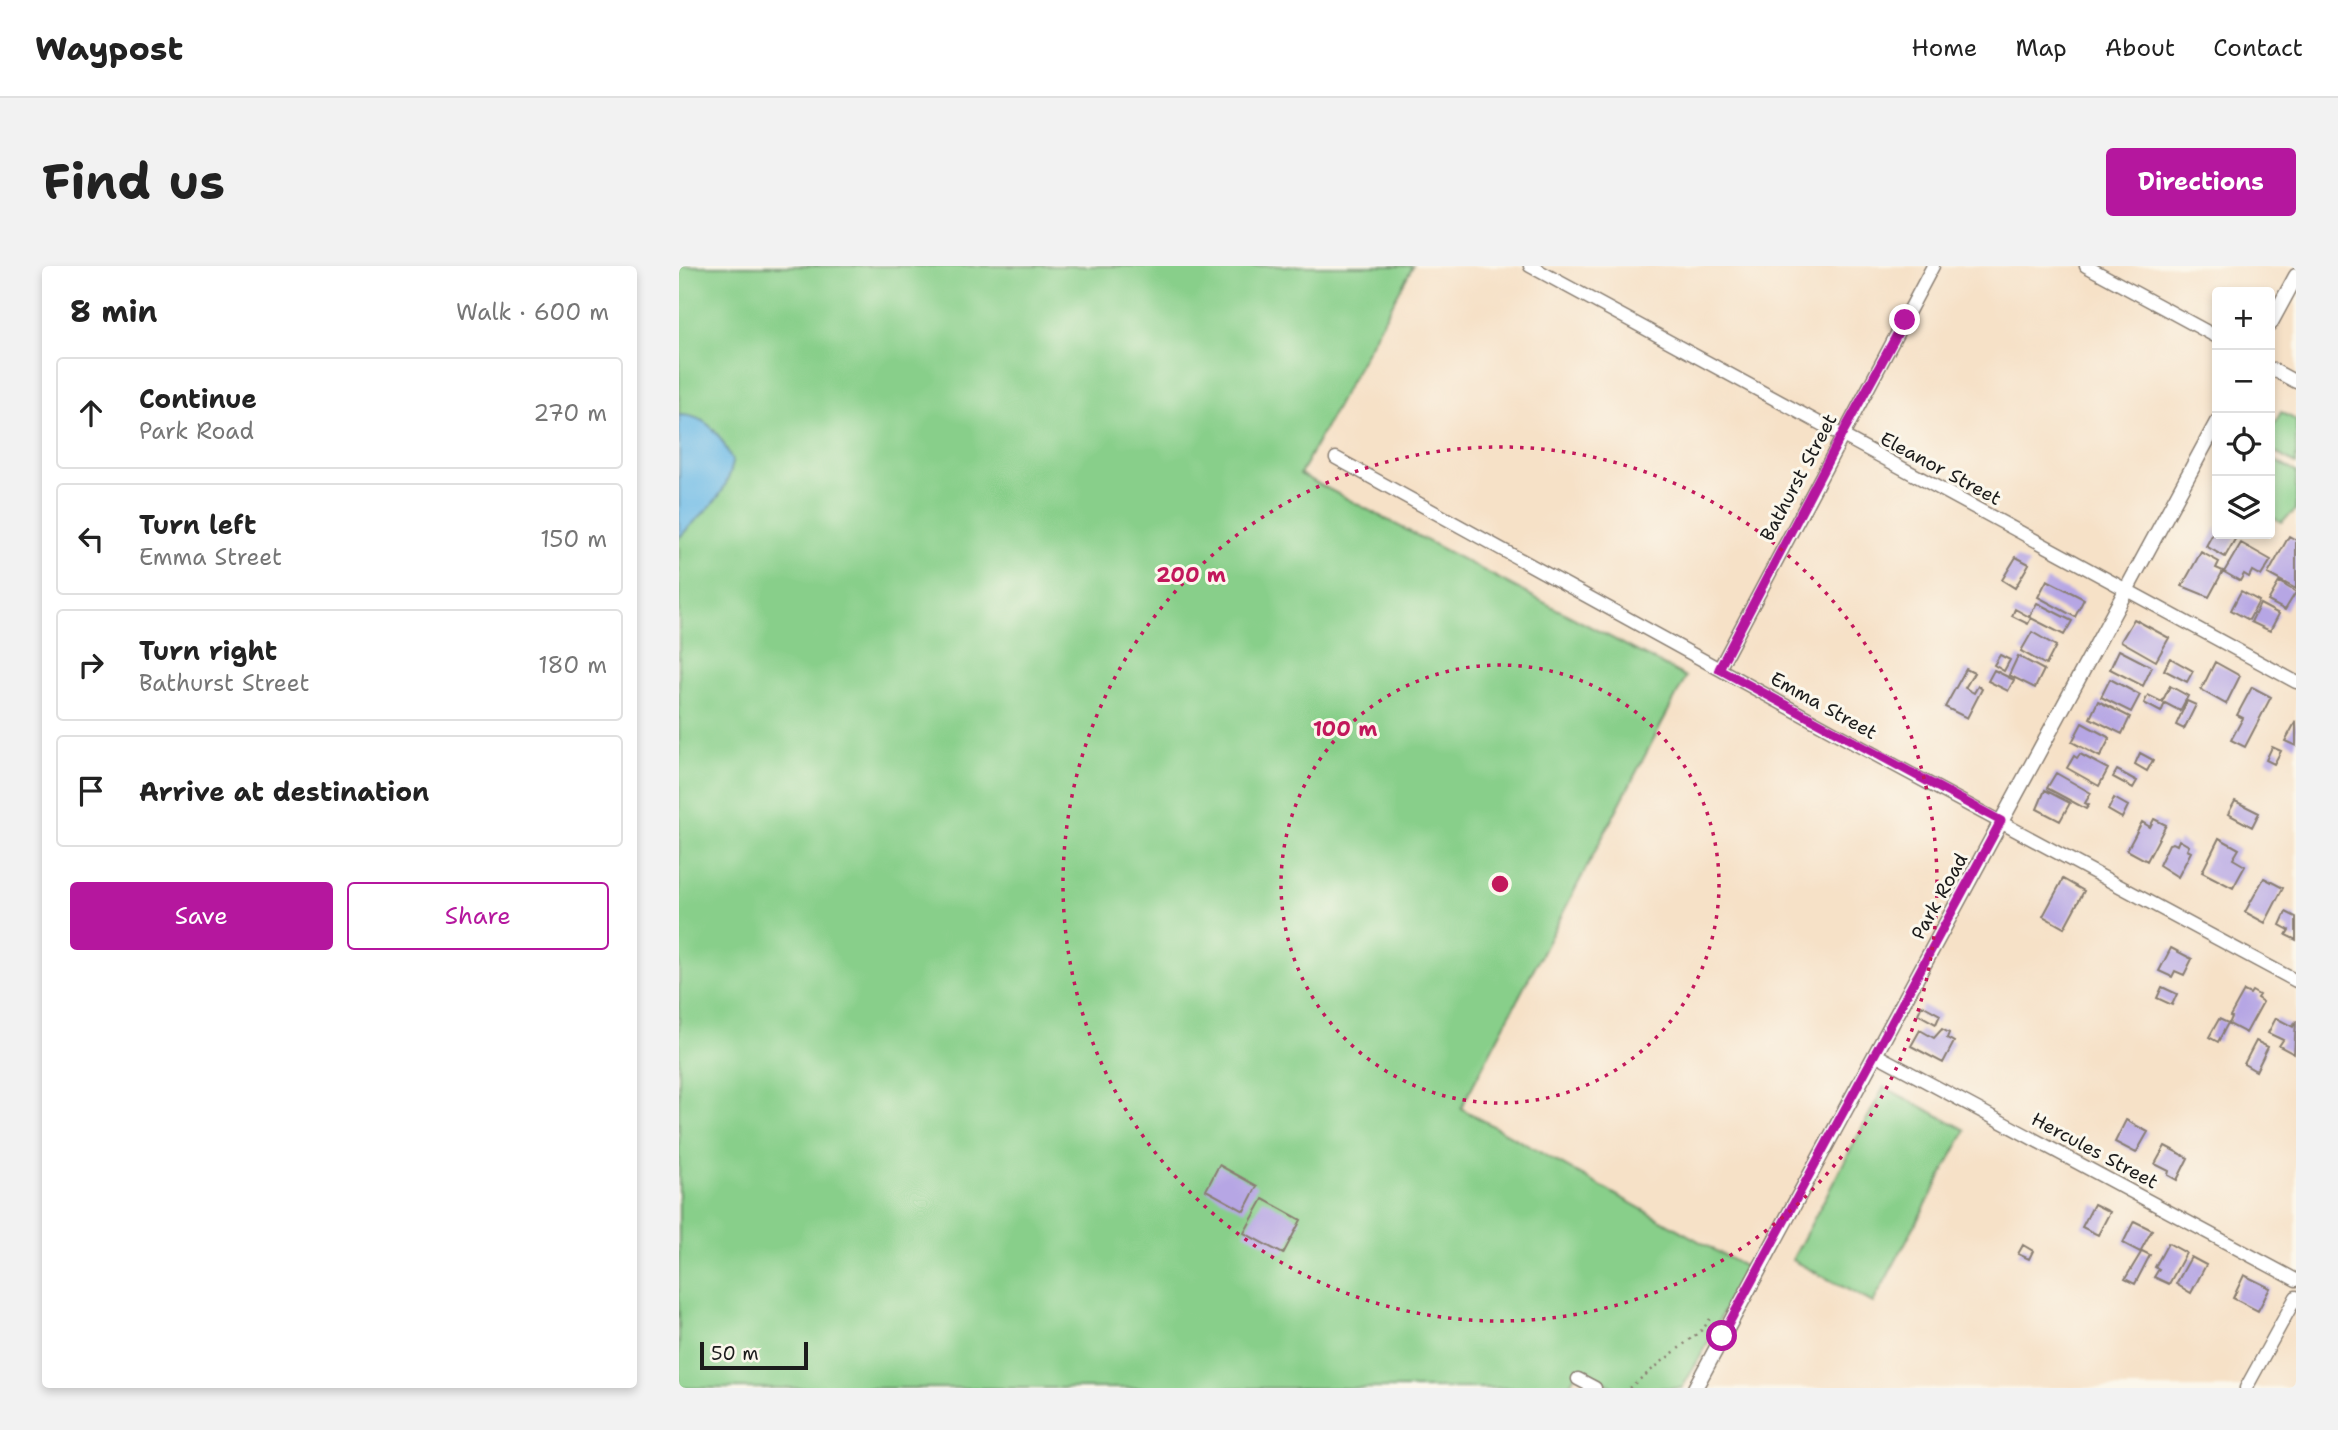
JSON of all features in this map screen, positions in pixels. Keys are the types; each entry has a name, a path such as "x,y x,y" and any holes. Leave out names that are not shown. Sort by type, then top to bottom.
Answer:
{"street":[{"name":"Eleanor Street","path":"1530,266 2296,682"},
{"name":"Bathurst Street","path":"1719,669 1933,266"},
{"path":"2086,266 2212,334"},
{"path":"2275,315 2296,276"},
{"path":"2275,371 2296,382"},
{"name":"Park Road","path":"1695,1388 2212,431"},
{"name":"Emma Street","path":"1336,458 2296,981"},
{"name":"Hercules Street","path":"1875,1054 2296,1280"},
{"path":"2246,1388 2296,1297"},
{"path":"1578,1379 1595,1388"}],"path":[{"path":"1629,1388 1703,1329 1712,1316"}],"green space":[{"path":"679,266 1413,266 1300,474 1686,677 1461,1108 1745,1267 1708,1343 1682,1388 1616,1388 1578,1370 1570,1384 1573,1388 679,1388"},
{"path":"2281,412 2296,420 2296,464 2275,453 2275,423"},
{"path":"2275,461 2296,472 2296,510 2281,522 2275,519"},
{"path":"1884,1087 1966,1130 1873,1303 1792,1260"}],"water":[{"path":"679,415 699,419 713,429 733,463 718,497 679,538"}],"building":[{"path":"2212,535 2212,539 2235,539 2225,557 2206,546"},
{"path":"2289,536 2296,540 2296,589 2268,574"},
{"path":"2241,543 2271,560 2261,576 2252,571 2249,577 2244,574 2240,581 2224,572"},
{"path":"2201,552 2219,562 2216,568 2223,571 2209,597 2182,586"},
{"path":"2016,557 2029,564 2015,588 2002,580"},
{"path":"2047,580 2084,599 2075,617 2038,597"},
{"path":"2279,582 2296,592 2285,610 2268,601"},
{"path":"2241,591 2259,601 2249,620 2231,610"},
{"path":"2037,603 2072,621 2064,635 2029,617"},
{"path":"2260,604 2279,614 2270,631 2251,622"},
{"path":"2015,609 2031,618 2028,624 2012,616"},
{"path":"2134,619 2169,638 2156,661 2121,641"},
{"path":"2032,632 2056,646 2046,665 2021,651"},
{"path":"2119,650 2152,667 2143,686 2110,669"},
{"path":"2000,655 2010,660 2004,671 1994,665"},
{"path":"2018,656 2044,670 2035,688 2009,675"},
{"path":"2170,658 2193,671 2187,682 2164,670"},
{"path":"2215,662 2240,676 2226,704 2201,690"},
{"path":"1966,669 1974,673 1965,688 1974,693 1978,686 1982,689 1967,718 1945,707"},
{"path":"1994,670 2014,680 2008,691 1988,681"},
{"path":"2110,679 2140,695 2131,712 2101,697"},
{"path":"2170,686 2188,696 2180,711 2165,703 2161,712 2144,703 2148,695 2162,702"},
{"path":"2252,687 2271,697 2245,747 2231,740 2243,718 2237,715"},
{"path":"2098,701 2130,717 2122,734 2090,718"},
{"path":"2187,701 2196,705 2184,729 2176,725"},
{"path":"2296,721 2296,746 2285,741"},
{"path":"2082,723 2110,738 2100,757 2072,742"},
{"path":"2272,747 2281,751 2274,764 2266,760"},
{"path":"2140,753 2153,760 2147,771 2135,764"},
{"path":"2080,754 2108,769 2099,786 2067,768 2074,756 2077,758"},
{"path":"2117,770 2137,781 2133,788 2113,777"},
{"path":"2056,773 2091,793 2085,803 2089,805 2086,809 2047,788"},
{"path":"2045,790 2070,803 2060,821 2037,809"},
{"path":"2114,798 2128,806 2122,818 2108,810"},
{"path":"2235,801 2259,813 2252,827 2228,814"},
{"path":"2154,819 2166,825 2147,861 2127,850 2142,822 2150,827"},
{"path":"2219,838 2239,849 2233,859 2245,866 2233,888 2202,872"},
{"path":"2179,840 2189,846 2187,850 2191,852 2178,877 2159,865 2169,844 2177,845"},
{"path":"2264,878 2283,888 2265,923 2245,912"},
{"path":"2063,879 2084,891 2064,928 2043,916"},
{"path":"2286,912 2296,917 2296,940 2286,935 2289,930 2280,925"},
{"path":"2171,948 2192,959 2184,975 2175,971 2172,977 2159,971"},
{"path":"2162,987 2177,994 2172,1005 2157,998"},
{"path":"2244,991 2259,995 2257,998 2263,1002 2246,1033 2229,1024 2232,1017 2230,1016"},
{"path":"1922,1005 1940,1015 1936,1024 1918,1014"},
{"path":"2276,1018 2293,1027 2296,1021 2294,1054 2279,1046 2283,1040 2268,1033"},
{"path":"2219,1019 2228,1023 2218,1042 2209,1037"},
{"path":"1942,1029 1949,1033 1947,1038 1954,1042 1943,1063 1911,1046 1920,1030 1934,1038"},
{"path":"2256,1041 2268,1047 2256,1071 2244,1064"},
{"path":"2126,1120 2148,1132 2136,1153 2115,1142"},
{"path":"2165,1146 2188,1158 2177,1180 2168,1175 2169,1171 2155,1164"},
{"path":"1219,1165 1257,1186 1244,1211 1206,1190"},
{"path":"1263,1199 1301,1220 1283,1254 1244,1233"},
{"path":"2094,1204 2110,1212 2098,1235 2082,1227"},
{"path":"2134,1221 2152,1230 2140,1252 2123,1243"},
{"path":"2168,1243 2186,1253 2169,1284 2154,1277 2159,1269 2155,1267"},
{"path":"2023,1245 2033,1251 2029,1259 2018,1254"},
{"path":"2142,1251 2150,1255 2135,1284 2125,1279"},
{"path":"2191,1257 2206,1265 2191,1293 2176,1284"},
{"path":"2244,1275 2270,1288 2258,1311 2233,1298"}],"route":[{"path":"1722,1336 2001,821 1719,669 1905,320"}]}
